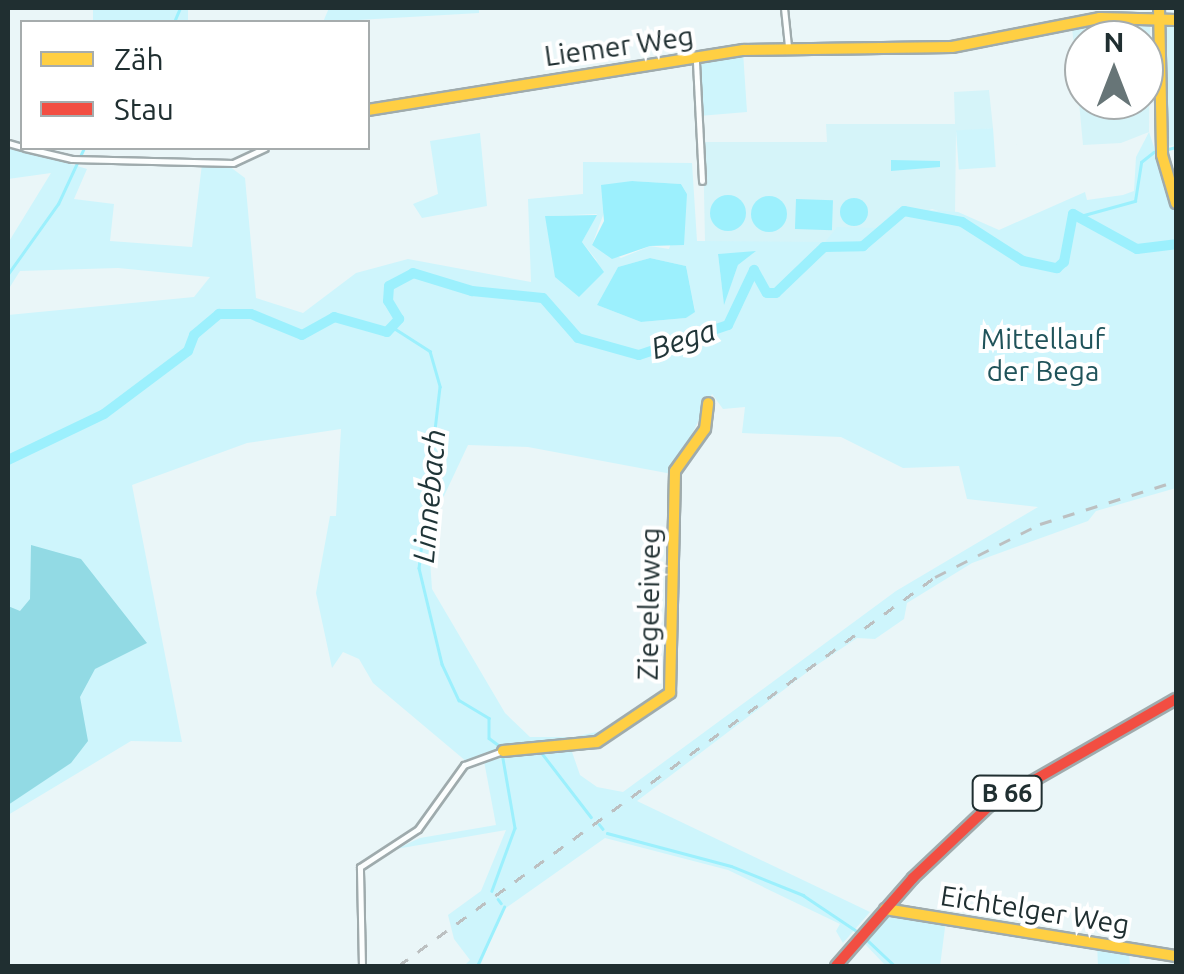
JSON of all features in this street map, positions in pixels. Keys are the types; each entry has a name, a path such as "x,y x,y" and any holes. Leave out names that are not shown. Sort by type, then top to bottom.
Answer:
{"street":[{"path":"784,8 788,46"},
{"path":"1159,13 1162,155 1176,203"},
{"name":"Liemer Weg","path":"370,110 788,46 952,47 1100,18 1159,13 1176,20"},
{"path":"696,62 702,181"},
{"path":"36,150 84,160 233,163 261,150"},
{"name":"Ziegeleiweg","path":"362,966 360,867 418,829 464,765 501,751 596,742 670,693 675,471 704,429 708,403"},
{"name":"B 66","path":"836,966 886,909 989,806 1176,699"},
{"name":"Eichtelger Weg","path":"886,909 1176,956"}],"shaded area":[{"path":"1176,25 1176,145 1168,146 1164,28"},
{"path":"989,90 993,128 956,132 955,216 932,209 837,244 705,242 703,142 827,142 826,124 955,124 954,92"},
{"path":"1081,120 1149,120 1149,132 1121,143 1083,145"},
{"path":"891,160 940,161 940,167 891,171"},
{"path":"632,181 681,184 687,194 684,245 650,246 612,259 592,245 604,221 601,185"},
{"path":"728,195 741,200 746,213 741,226 728,231 715,226 710,213 715,200"},
{"path":"769,196 782,201 787,214 782,227 769,232 756,227 751,214 756,201"},
{"path":"854,198 864,202 868,212 864,222 854,226 844,222 840,212 844,202"},
{"path":"796,199 833,200 832,230 795,229"},
{"path":"597,215 582,242 604,272 579,297 555,277 545,216"},
{"path":"756,251 738,265 724,305 718,254"},
{"path":"650,258 686,266 695,312 686,318 641,322 597,305 618,267"},
{"path":"31,545 81,559 147,643 95,669 80,697 88,741 71,763 8,805 8,606 20,611 30,599"}],"green space":[{"path":"93,8 188,8 188,20 93,20"},
{"path":"329,8 479,8 479,13 324,20"},
{"path":"743,52 747,112 699,116 698,65"},
{"path":"993,128 996,167 959,169 956,131"},
{"name":"Mittellauf der Bega","path":"1149,132 1176,213 1176,488 1096,511 1088,521 972,563 907,603 904,619 875,639 857,638 814,667 637,801 870,912 843,943 836,931 840,924 728,870 605,838 503,910 480,966 464,966 470,960 454,939 448,915 481,891 506,830 396,849 420,838 496,825 484,761 498,754 496,750 467,762 373,683 359,659 343,652 332,668 316,593 330,516 336,516 341,429 247,443 132,485 182,742 131,741 8,815 8,315 194,297 210,277 118,268 20,271 8,290 8,243 51,173 8,179 8,145 87,169 74,199 114,204 110,241 192,247 202,164 229,166 245,178 256,298 303,313 356,273 408,259 531,282 528,199 583,194 583,162 692,163 697,241 825,242 837,227 877,228 897,208 958,212 999,230 1085,192 1087,200 1134,191 1136,157","holes":["632,181 681,184 687,194 669,249 650,246 621,258 592,245 605,210","597,214 582,242 598,262 546,216","753,253 738,265 724,303 718,254","650,258 686,266 695,311 686,318 641,322 597,305 618,267","712,394 723,409 745,407 742,433 841,437 903,468 959,466 967,499 1038,507 896,591 623,792 597,787 580,775 571,749 550,752 540,743 591,740 619,727 574,737 530,737 505,713 432,589 428,530 468,445 528,447 672,474"]},
{"path":"480,133 487,206 422,218 413,204 438,194 430,141"},
{"path":"890,913 946,920 940,966 886,966 864,943"},
{"path":"1097,943 1129,952 1130,966 1098,966"}],"waterway":[{"path":"175,20 180,8"},
{"path":"1168,149 1176,147"},
{"path":"8,274 58,204 83,150"},
{"path":"1084,215 1135,201 1141,162 1154,152"},
{"name":"Bega","path":"8,460 104,414 188,351 194,335 219,314 251,314 302,335 334,317 387,332 399,319 388,301 389,286 413,273 472,291 543,298 578,338 639,355 728,325 754,270 767,293 776,293 824,247 863,246 904,211 962,222 1023,261 1057,268 1064,262 1073,214 1137,249 1176,244"},
{"name":"Linnebach","path":"394,328 430,351 440,387 419,568 442,664 459,700 489,718 489,738 501,747 515,828 492,891"},
{"path":"503,755 541,752 591,817"},
{"path":"599,824 603,829"},
{"path":"607,833 731,866 803,895 858,932"},
{"name":"Linnebach","path":"498,899 501,903"},
{"name":"Linnebach","path":"477,966 504,907"},
{"path":"864,937 895,966"}],"railway":[{"path":"398,966 935,577 1040,524 1176,481"}],"traffic: slow":[{"path":"1159,8 1162,155 1176,203"},
{"path":"370,110 743,50 952,47 1100,18 1176,20"},
{"path":"503,751 597,742 670,693 675,471 705,429 708,403"},
{"path":"885,909 1176,956"}],"traffic: jam":[{"path":"836,966 913,878 989,806 1176,699"}]}
